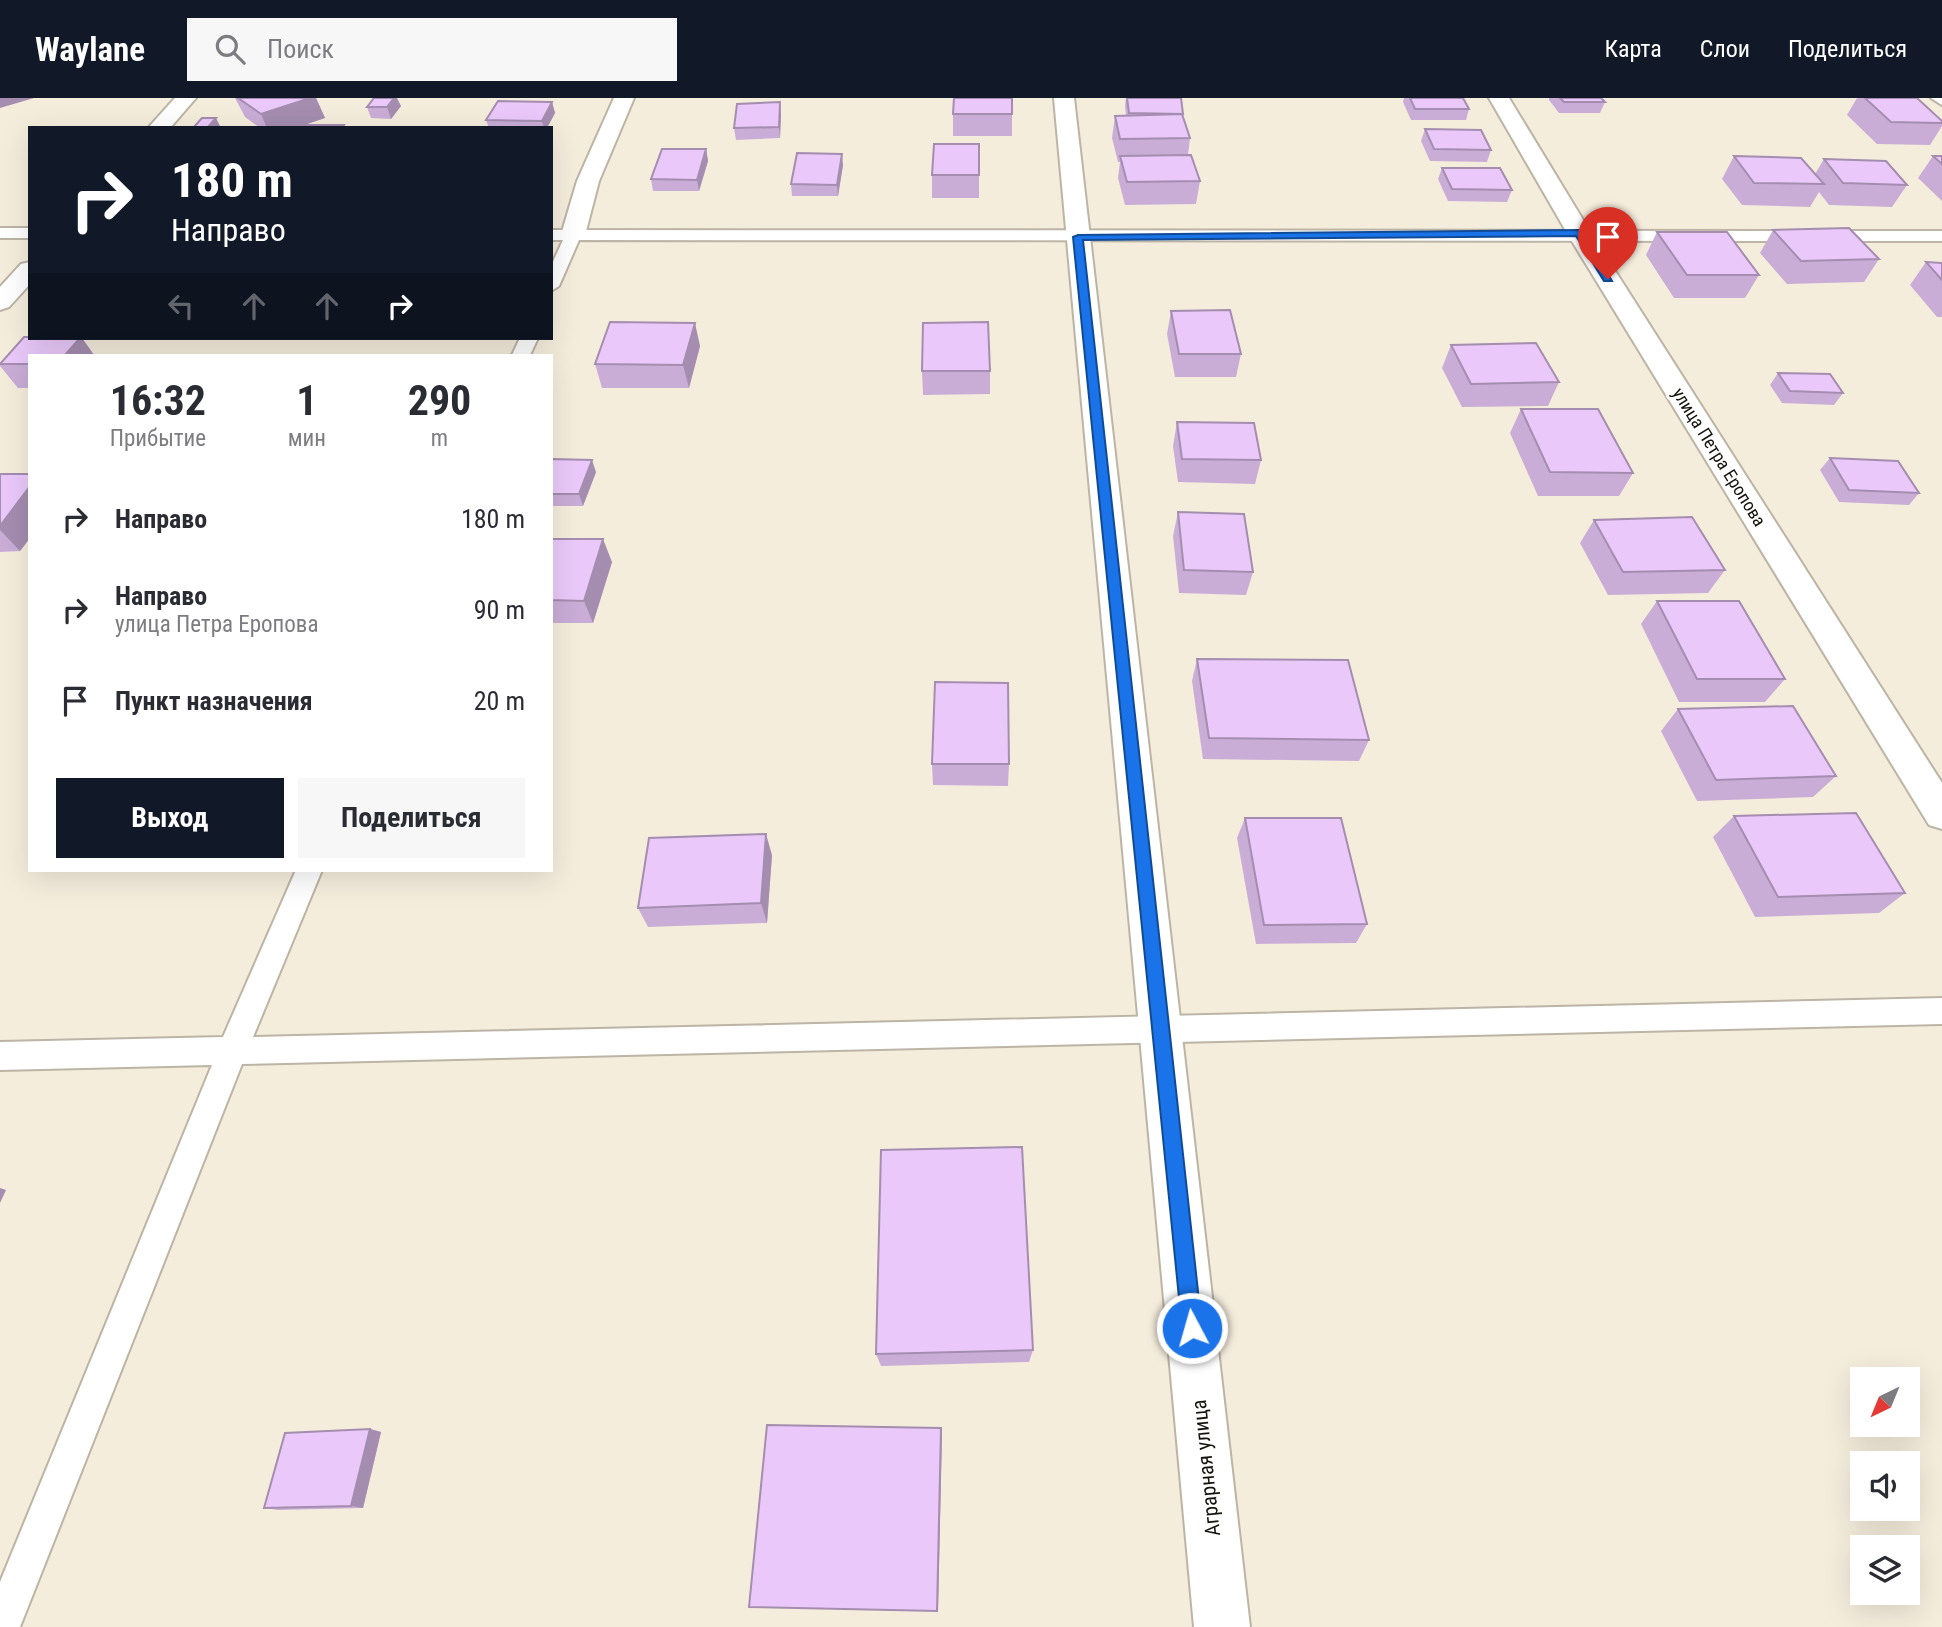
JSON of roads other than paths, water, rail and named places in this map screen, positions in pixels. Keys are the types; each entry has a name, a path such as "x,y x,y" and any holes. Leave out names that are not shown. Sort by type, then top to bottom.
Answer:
{"street":[{"path":"161,126 186,98"},
{"path":"573,236 588,181 624,98"},
{"name":"Аграрная улица","path":"1064,98 1222,1627"},
{"name":"улица Петра Еропова","path":"1499,98 1579,233 1942,814"},
{"path":"0,302 28,271"}],"lane":[{"path":"0,233 28,233"},
{"path":"553,235 1078,237 1579,233 1942,236"},
{"path":"553,281 573,236"},
{"path":"1,1627 232,1051 308,872"},
{"path":"0,1056 1942,1011"}]}
